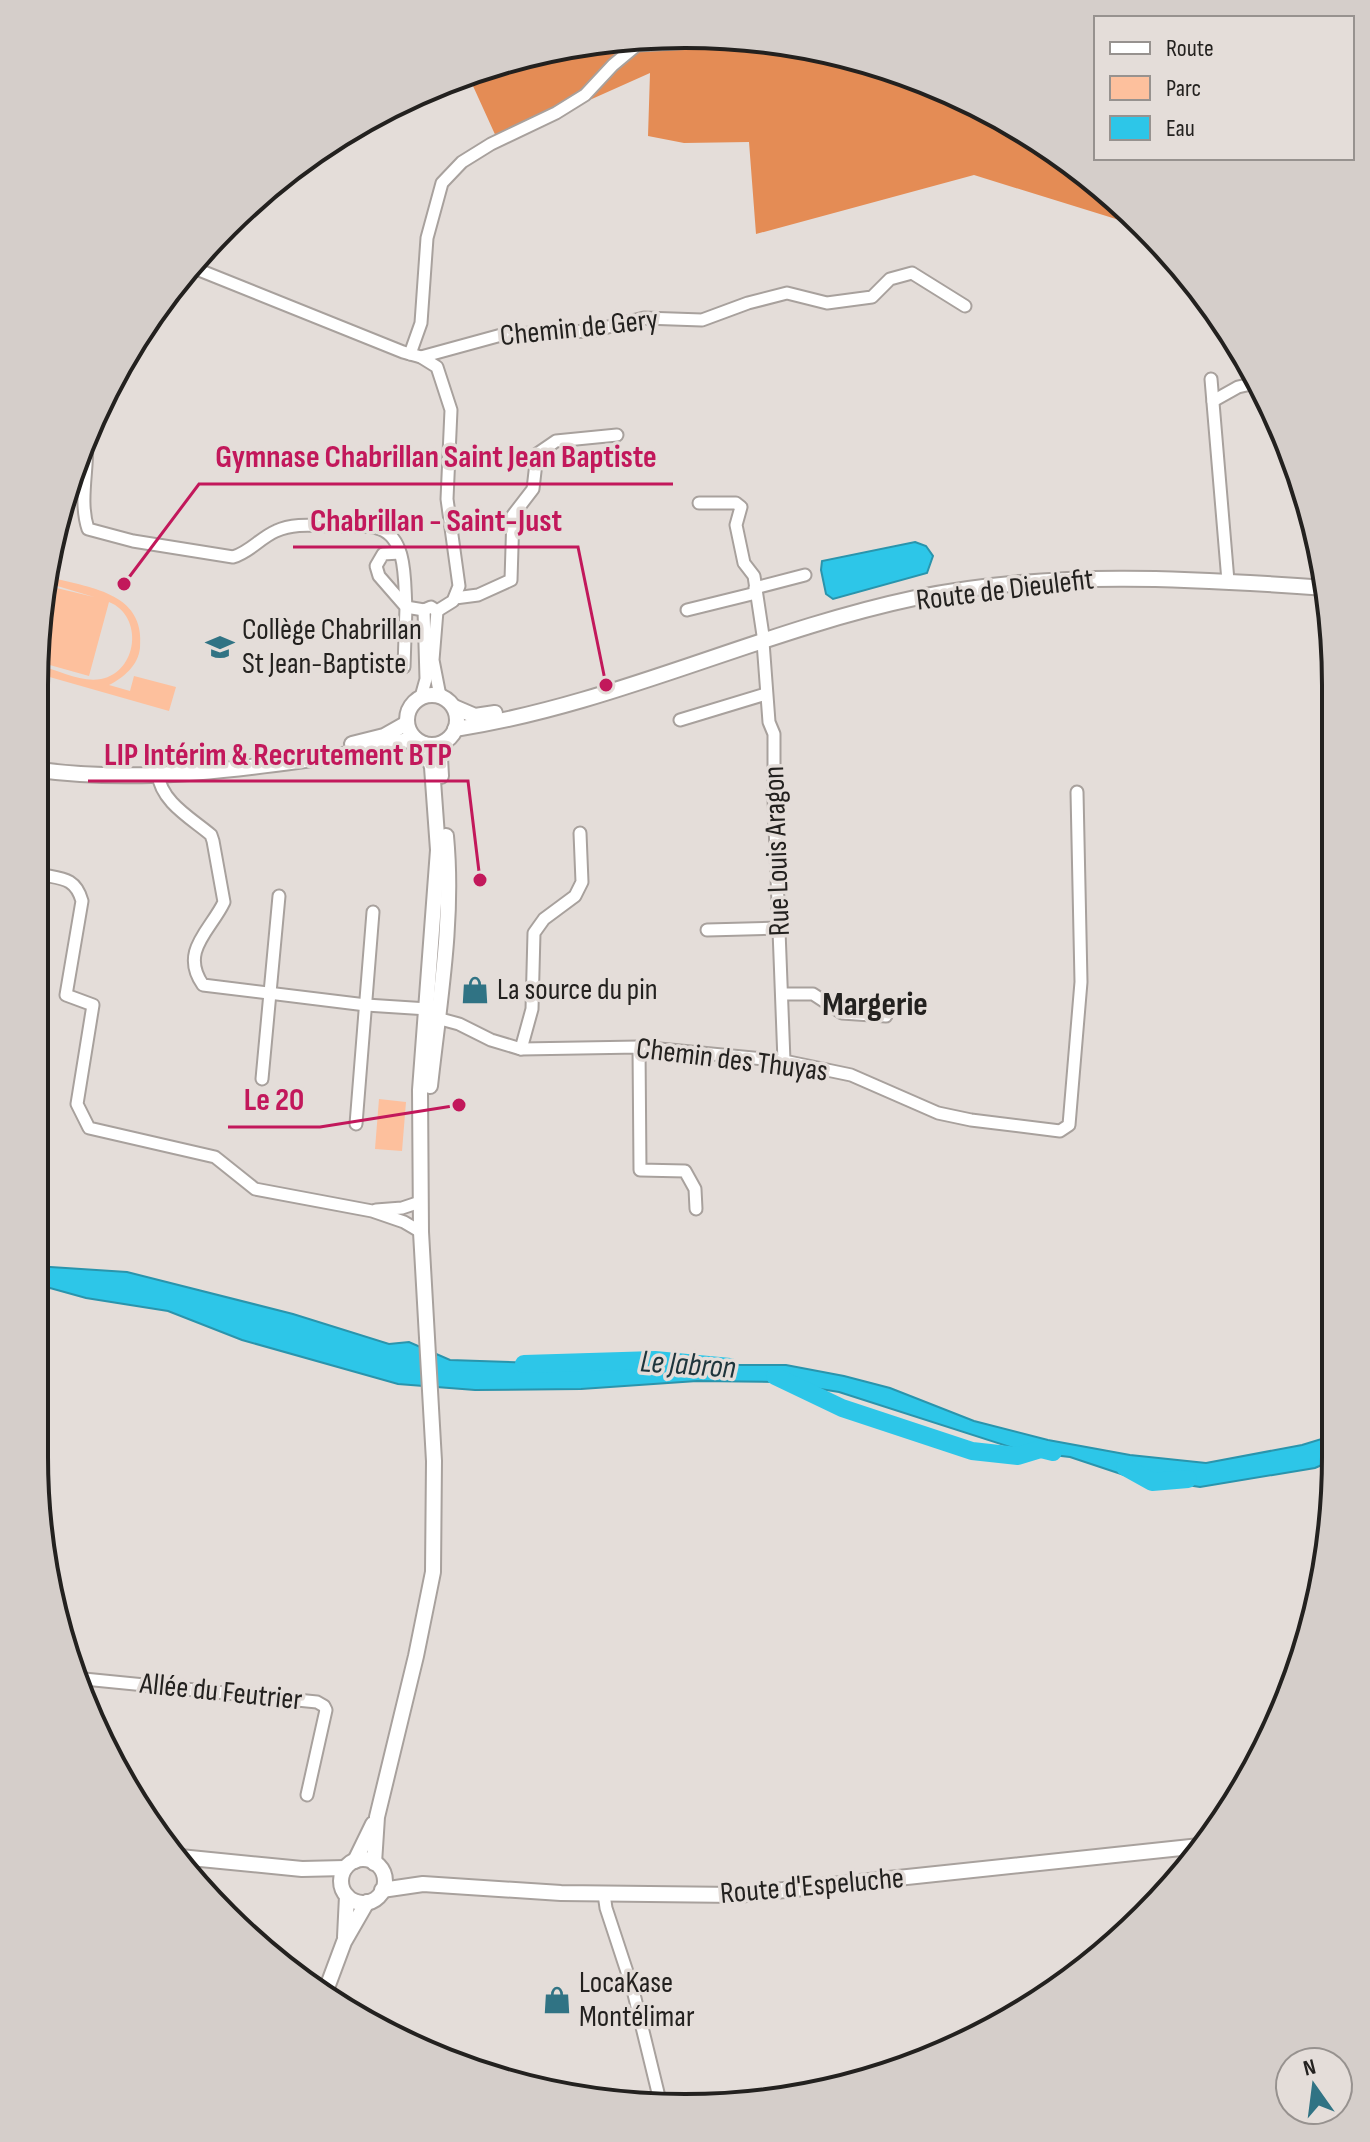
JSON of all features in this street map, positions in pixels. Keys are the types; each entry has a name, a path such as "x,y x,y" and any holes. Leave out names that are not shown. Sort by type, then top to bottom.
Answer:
{"main road":[{"name":"Route de Dieulefit","path":"450,735 574,701 915,598 1058,579 1124,577 1314,587"},
{"name":"Route de Dieulefit","path":"454,707 475,716 491,714 693,664"},
{"path":"328,1985 344,1942 367,1902 382,1890 377,1817 433,1572 431,1415 420,1202 420,1090 433,1014 448,907 440,758 457,718 454,707 440,696 421,697 410,708 407,723 432,767 438,850 432,964 433,1014"},
{"path":"158,774 375,740 407,723"},
{"path":"48,771 81,776 158,774 352,753 420,742 435,745 450,735"},
{"path":"48,764 106,775"},
{"path":"344,1942 344,1892 350,1864 377,1817"},
{"name":"Route d'Espeluche","path":"382,1890 423,1884 604,1894 737,1895 1188,1847"},
{"path":"191,1858 302,1869 350,1864 362,1859 379,1868"},
{"name":"Route d'Espeluche","path":"379,1868 423,1884"},
{"path":"302,1869 344,1892 353,1901 367,1902"}],"street":[{"path":"416,356 427,238 442,183 462,162 491,144 556,113 585,95 631,50"},
{"path":"201,271 437,367 451,410 447,499 459,586 455,598"},
{"name":"Chemin de Gery","path":"416,356 505,334 592,331 644,318 702,320 787,293 827,303 872,297 890,279 912,273 965,306"},
{"path":"1211,379 1228,581"},
{"path":"1213,401 1247,385"},
{"path":"440,696 433,660 437,611 455,598 478,595 511,580 513,515 533,489 537,454 556,441 617,435"},
{"path":"87,466 82,514 88,529 133,541 233,557 287,527 373,527 387,533 404,564 404,667"},
{"name":"Rue Louis Aragon","path":"699,503 736,503 741,507 736,525 744,563 754,576 769,722 774,734 784,1061"},
{"path":"400,553 383,554 376,566 379,576 406,607 424,610 431,607 437,611"},
{"path":"687,610 805,575"},
{"path":"421,697 426,679 424,610"},
{"path":"680,720 766,694"},
{"name":"Chemin des Thuyas","path":"158,774 166,797 211,835 224,902 196,948 199,979 210,988 433,1014 491,1040 521,1049 639,1047 784,1061 851,1075 949,1115 1060,1131 1069,1125 1081,982 1077,792"},
{"path":"521,1049 532,1009 534,933 544,919 575,896 582,882 580,833"},
{"path":"48,876 70,881 78,888 82,901 66,995 93,1005 77,1104 89,1128 215,1157 255,1189 372,1211 404,1222 421,1232"},
{"path":"262,1079 279,896"},
{"path":"356,1124 373,912"},
{"path":"707,930 779,928"},
{"path":"783,994 813,994 842,1013 886,1016"},
{"path":"639,1047 640,1170 685,1171 695,1189 696,1209"},
{"path":"372,1211 402,1208 420,1202"},
{"name":"Allée du Feutrier","path":"88,1679 317,1702 326,1710 307,1795"},
{"path":"604,1894 658,2093"}],"green space":[{"path":"57,579 111,595 134,614 140,648 136,660 129,671 109,685 130,691 134,676 176,687 169,711 48,677 48,668 94,680 113,674 123,666 129,655 132,631 128,619 109,602 89,676 48,665 55,588 94,597 56,586"},
{"path":"379,1099 406,1102 402,1151 375,1149"}],"shaded area":[{"path":"685,48 768,53 809,60 890,82 967,114 1039,155 1120,220 974,175 756,234 749,142 684,143 648,136 650,73 498,141 472,85 520,70 602,53"}],"water":[{"path":"915,542 926,546 933,556 927,573 833,599 826,594 822,561"},
{"path":"48,1267 127,1272 293,1314 389,1344 409,1342 450,1360 592,1365 786,1365 890,1388 974,1421 1048,1440 1130,1455 1206,1463 1322,1439 1322,1465 1200,1487 1127,1476 1070,1457 1026,1452 839,1392 777,1382 697,1381 581,1389 475,1390 398,1384 242,1340 168,1311 86,1298 50,1288"}],"waterway":[{"name":"Le Jabron","path":"524,1364 655,1360 730,1367"},
{"name":"Le Jabron","path":"775,1376 842,1408 972,1451 1018,1456 1041,1449 1053,1452"},
{"name":"Le Jabron","path":"1125,1467 1152,1482 1188,1479"}],"place":[{"name":"Gymnase Chabrillan Saint Jean Baptiste","path":"124,584"},
{"name":"Collège Chabrillan St Jean-Baptiste","path":"220,647"},
{"name":"Chabrillan - Saint-Just","path":"606,685"},
{"name":"LIP Intérim & Recrutement BTP","path":"480,880"},
{"name":"La source du pin","path":"475,990"},
{"name":"Le 20","path":"459,1105"},
{"name":"LocaKase Montélimar","path":"557,2000"}],"district":[{"name":"Margerie","path":"875,1004"}]}
